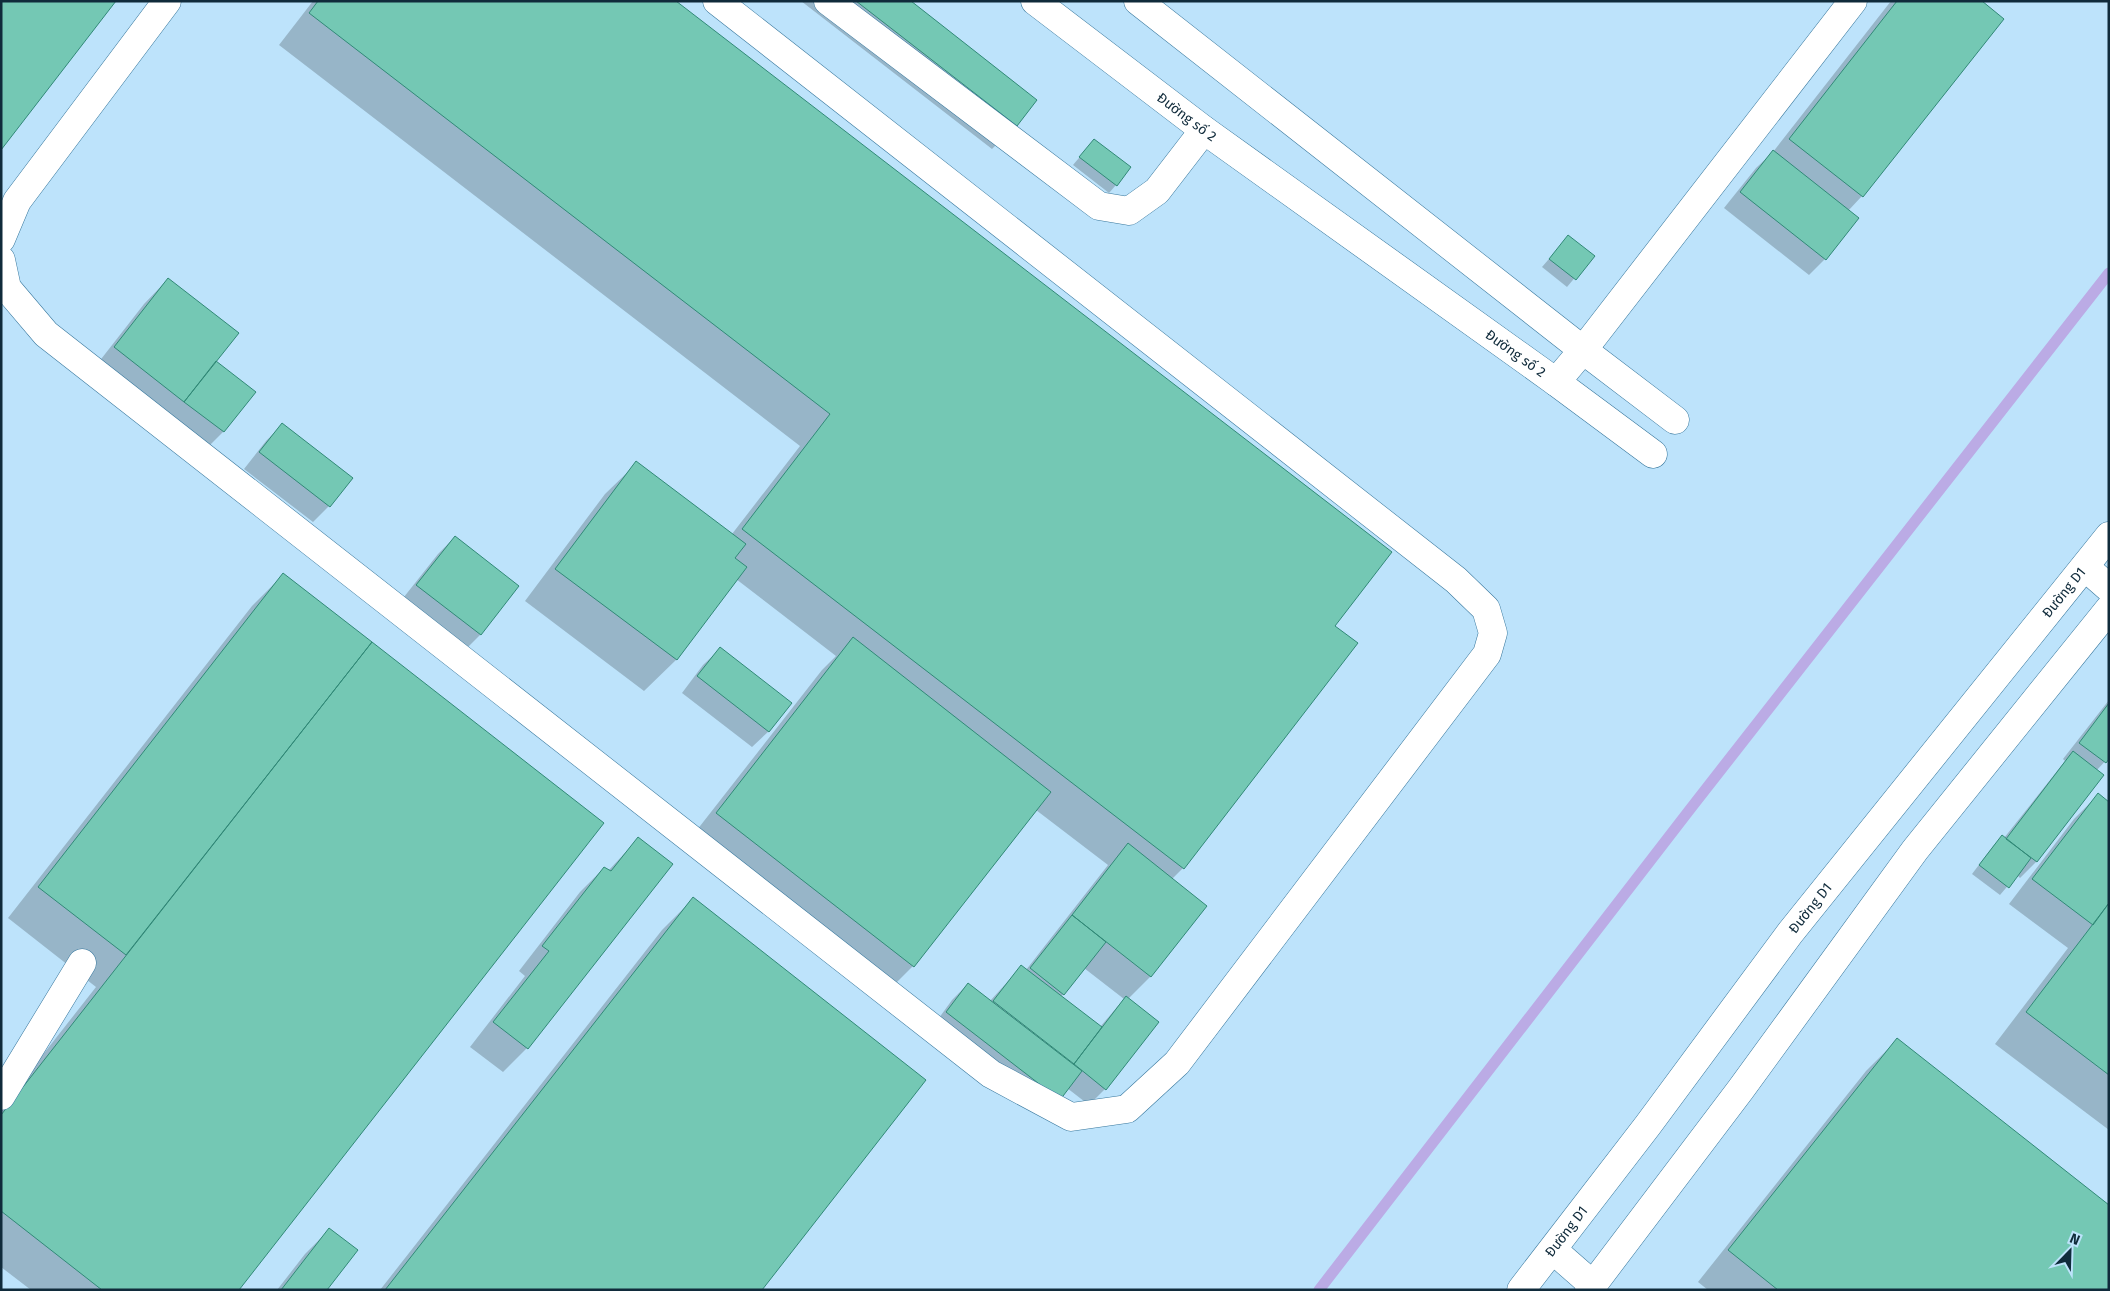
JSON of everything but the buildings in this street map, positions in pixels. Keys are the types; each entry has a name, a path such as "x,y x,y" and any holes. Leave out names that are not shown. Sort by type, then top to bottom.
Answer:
{"street":[{"path":"1,240 16,201 167,1"},
{"path":"828,1 1100,206 1129,211 1157,191 1204,130"},
{"name":"Đường số 2","path":"1035,1 1204,130 1556,382 1583,350 1853,1"},
{"path":"1138,1 1675,420"},
{"path":"1,260 7,288 46,334 991,1074 1071,1117 1127,1109 1177,1063 1487,654 1493,633 1486,609 1456,580 725,3"},
{"path":"1556,382 1653,454"},
{"name":"Đường D1","path":"1521,1290 1648,1125 1790,933 2109,536"},
{"path":"2085,568 2109,588"},
{"path":"1553,1250 1591,1287 1741,1089 1915,850 2109,609"},
{"path":"1,1096 82,963"}],"waterway":[{"path":"1319,1290 1691,808 2109,273"}]}
